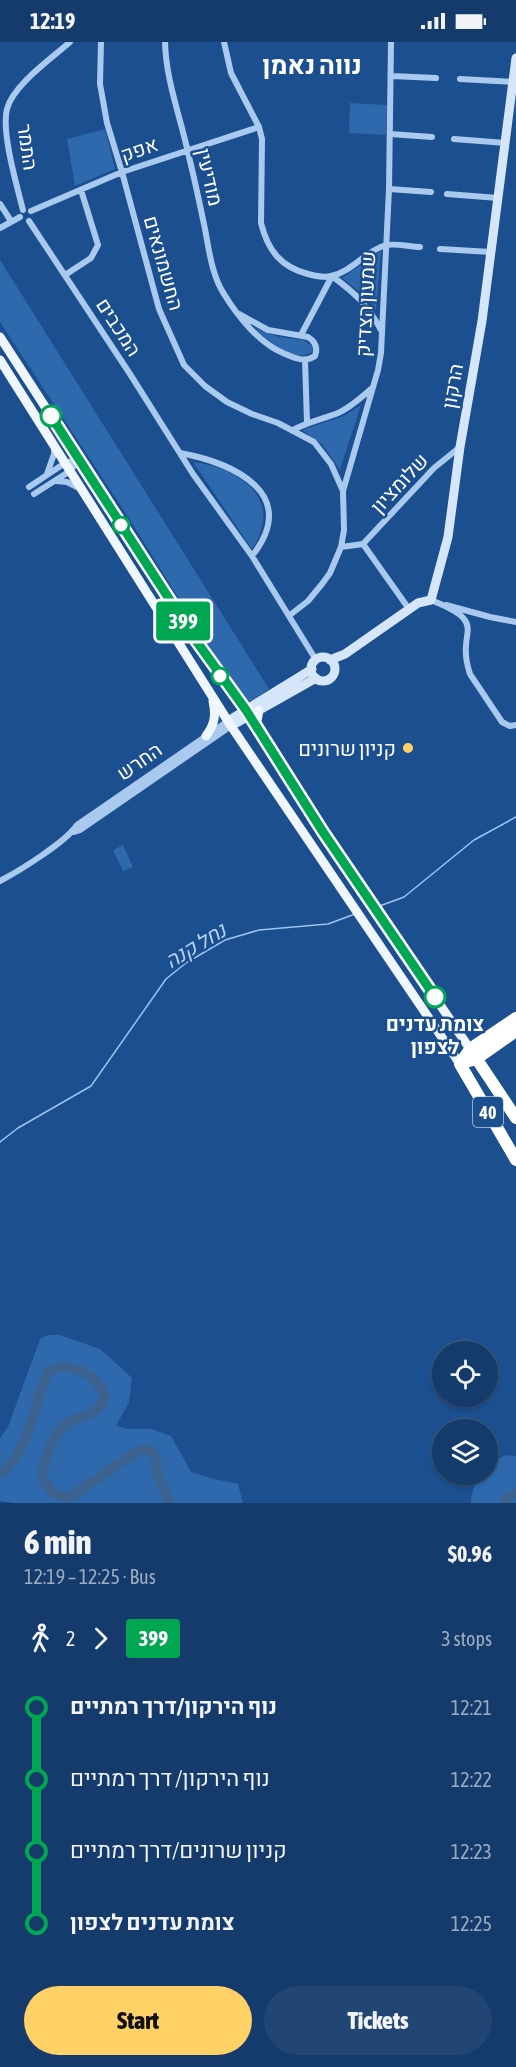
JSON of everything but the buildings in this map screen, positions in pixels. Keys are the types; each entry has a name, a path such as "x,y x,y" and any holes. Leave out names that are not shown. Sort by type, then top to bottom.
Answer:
{"highway":[{"path":"460,1064 475,1043 482,1042 516,1018"},
{"path":"470,1050 501,1041 516,1031"},
{"path":"493,1084 489,1062 501,1041"},
{"name":"40","path":"470,1050 516,1118"},
{"name":"40","path":"460,1064 516,1160"}],"main road":[{"path":"0,337 197,642 250,709 256,728 470,1050"},
{"path":"0,360 230,724 460,1064"},
{"path":"206,736 214,725 215,719 211,693"}],"street":[{"name":"התמר","path":"23,210 9,150 7,109 17,90 70,42"},
{"name":"החשמונאים","path":"101,42 102,101 159,309 184,365 205,386 227,402 293,430 314,442 331,464 343,491"},
{"name":"מודיעין","path":"165,42 166,67 188,150 212,260 223,293 260,339 271,348 305,360"},
{"path":"224,42 231,73 260,127 262,139 260,211 264,234 278,258 290,268 320,277 332,276 345,271 385,245 420,247"},
{"name":"שמעון הצדיק","path":"290,615 308,601 322,584 330,573 341,547 344,522 343,491 381,353 389,189 391,42"},
{"name":"הרקון","path":"431,600 448,537 460,447 482,321 516,58"},
{"path":"392,76 436,78"},
{"path":"460,79 514,82"},
{"name":"אפק","path":"31,211 122,172 260,127"},
{"path":"390,134 432,137"},
{"path":"454,139 506,143"},
{"path":"0,152 9,150"},
{"path":"389,189 431,192"},
{"path":"65,275 91,258 98,245 81,190"},
{"path":"447,194 498,198"},
{"path":"0,204 11,221"},
{"path":"0,228 20,217 23,210 31,211 32,217 28,221 20,217"},
{"name":"המכבים","path":"28,221 180,453 252,556 316,660"},
{"path":"440,249 491,252"},
{"path":"332,276 355,293 370,310 382,331"},
{"path":"307,422 305,360 315,357 315,345 314,340 301,335 332,276"},
{"name":"מודיעין","path":"239,314 268,330 301,335"},
{"path":"293,430 307,422 339,412 354,404 373,387"},
{"path":"46,475 54,454 53,444"},
{"name":"שלומציון","path":"363,544 434,468 460,447"},
{"path":"180,453 225,465 243,476 261,492 270,510 269,521 263,542 252,556"},
{"path":"29,487 46,475 67,467 79,459"},
{"path":"34,494 55,481 67,467"},
{"path":"55,481 67,482 79,488"},
{"path":"341,547 363,544 409,609"},
{"path":"431,600 466,620 468,629 466,656 470,674 502,722 510,726 516,725"},
{"path":"332,663 418,603 431,600 516,622"},
{"path":"325,658 332,663 334,674 330,679 322,681 314,674 316,660 325,658"},
{"path":"230,724 250,709 314,674"},
{"name":"החרש","path":"0,881 72,832 77,825 171,758 230,724"},
{"name":"החרש","path":"72,832 81,830 230,724"}],"shaded area":[{"path":"350,103 387,105 386,135 349,133"},
{"path":"105,129 115,169 75,186 67,139"},
{"path":"381,251 376,310 364,295 342,278"},
{"path":"0,260 269,689 253,700 246,702 240,698 132,523 0,322"},
{"path":"255,328 278,337 303,340 313,347 313,351 306,355 299,355 282,350"},
{"path":"361,405 340,470 322,444 302,430 344,416"},
{"path":"193,462 227,471 252,489 260,501 263,515 261,531 252,549"},
{"path":"123,845 133,867 123,871 113,850"},
{"path":"48,1335 60,1335 100,1349 132,1378 129,1402 116,1426 129,1429 151,1429 171,1436 191,1472 238,1484 243,1503 13,1503 0,1501 0,1438 8,1427 40,1339"},
{"path":"506,1455 516,1456 516,1503 471,1503 475,1485 498,1485 498,1459"}],"waterway":[{"name":"נחל קנה","path":"377,907 404,897 474,840 516,817"},
{"name":"נחל קנה","path":"0,1142 18,1128 91,1086 166,979 186,963 225,940 259,930 328,924 355,914"},
{"path":"0,1474 11,1464 25,1440 48,1371 56,1368 73,1368 96,1382 105,1396 92,1413 68,1423 58,1433 49,1450 42,1476 47,1486 57,1495 72,1496 138,1451 151,1450 156,1458 156,1470 169,1503"},
{"path":"506,1503 506,1498 516,1493"}],"bus line":[{"name":"399","path":"51,416 197,642 246,710 296,791 435,997"}],"place":[{"name":"קניון שרונים","path":"408,748"},
{"name":"צומת עדנים לצפון","path":"435,997"}],"district":[{"name":"נווה נאמן","path":"312,65"}]}
